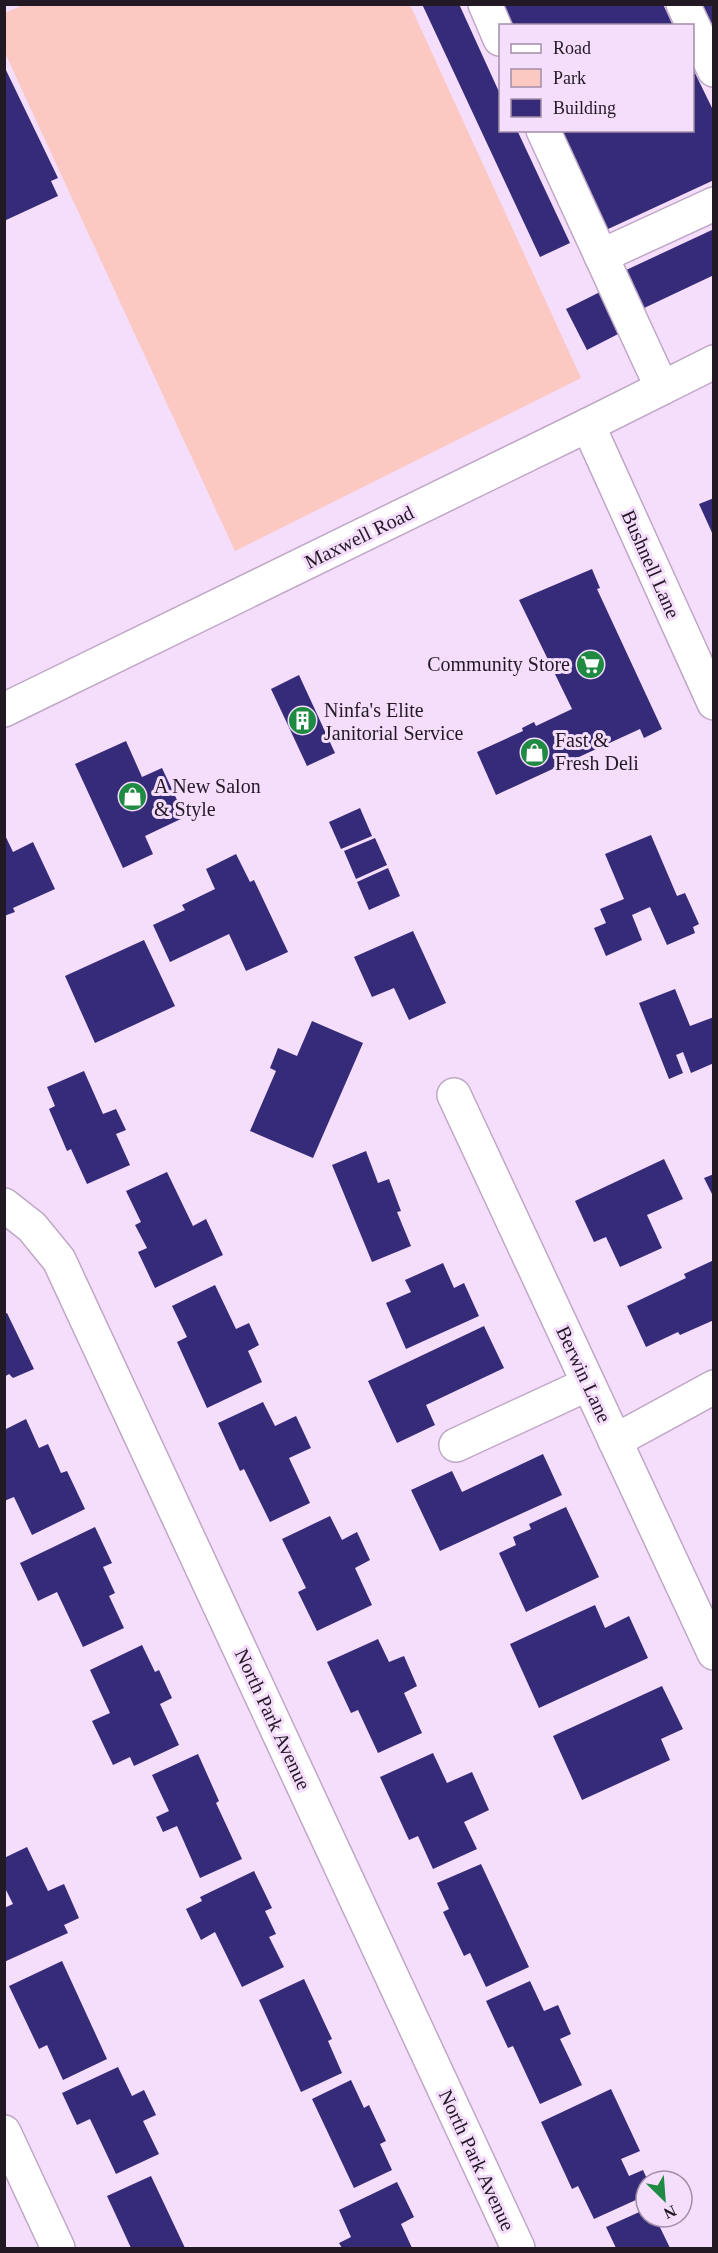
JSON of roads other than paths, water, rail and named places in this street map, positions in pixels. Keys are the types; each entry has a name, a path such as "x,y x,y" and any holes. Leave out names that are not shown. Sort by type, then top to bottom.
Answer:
{"street":[{"path":"485,4 499,35"},
{"path":"683,4 692,24"},
{"path":"694,27 714,70"},
{"path":"544,132 662,388"},
{"path":"601,256 714,204"},
{"name":"Maxwell Road","path":"4,710 714,362"},
{"name":"Bushnell Lane","path":"588,425 714,703"},
{"name":"Berwin Lane","path":"454,1095 714,1653"},
{"name":"North Park Avenue","path":"4,1205 18,1227 59,1260 518,2248"},
{"path":"456,1445 588,1384"},
{"path":"615,1442 714,1387"},
{"path":"4,2132 58,2248"}],"place":[{"name":"Community Store","path":"591,664"},
{"name":"Ninfa's Elite Janitorial Service","path":"303,721"},
{"name":"Fast & Fresh Deli","path":"534,752"},
{"name":"A New Salon & Style","path":"133,797"}]}
